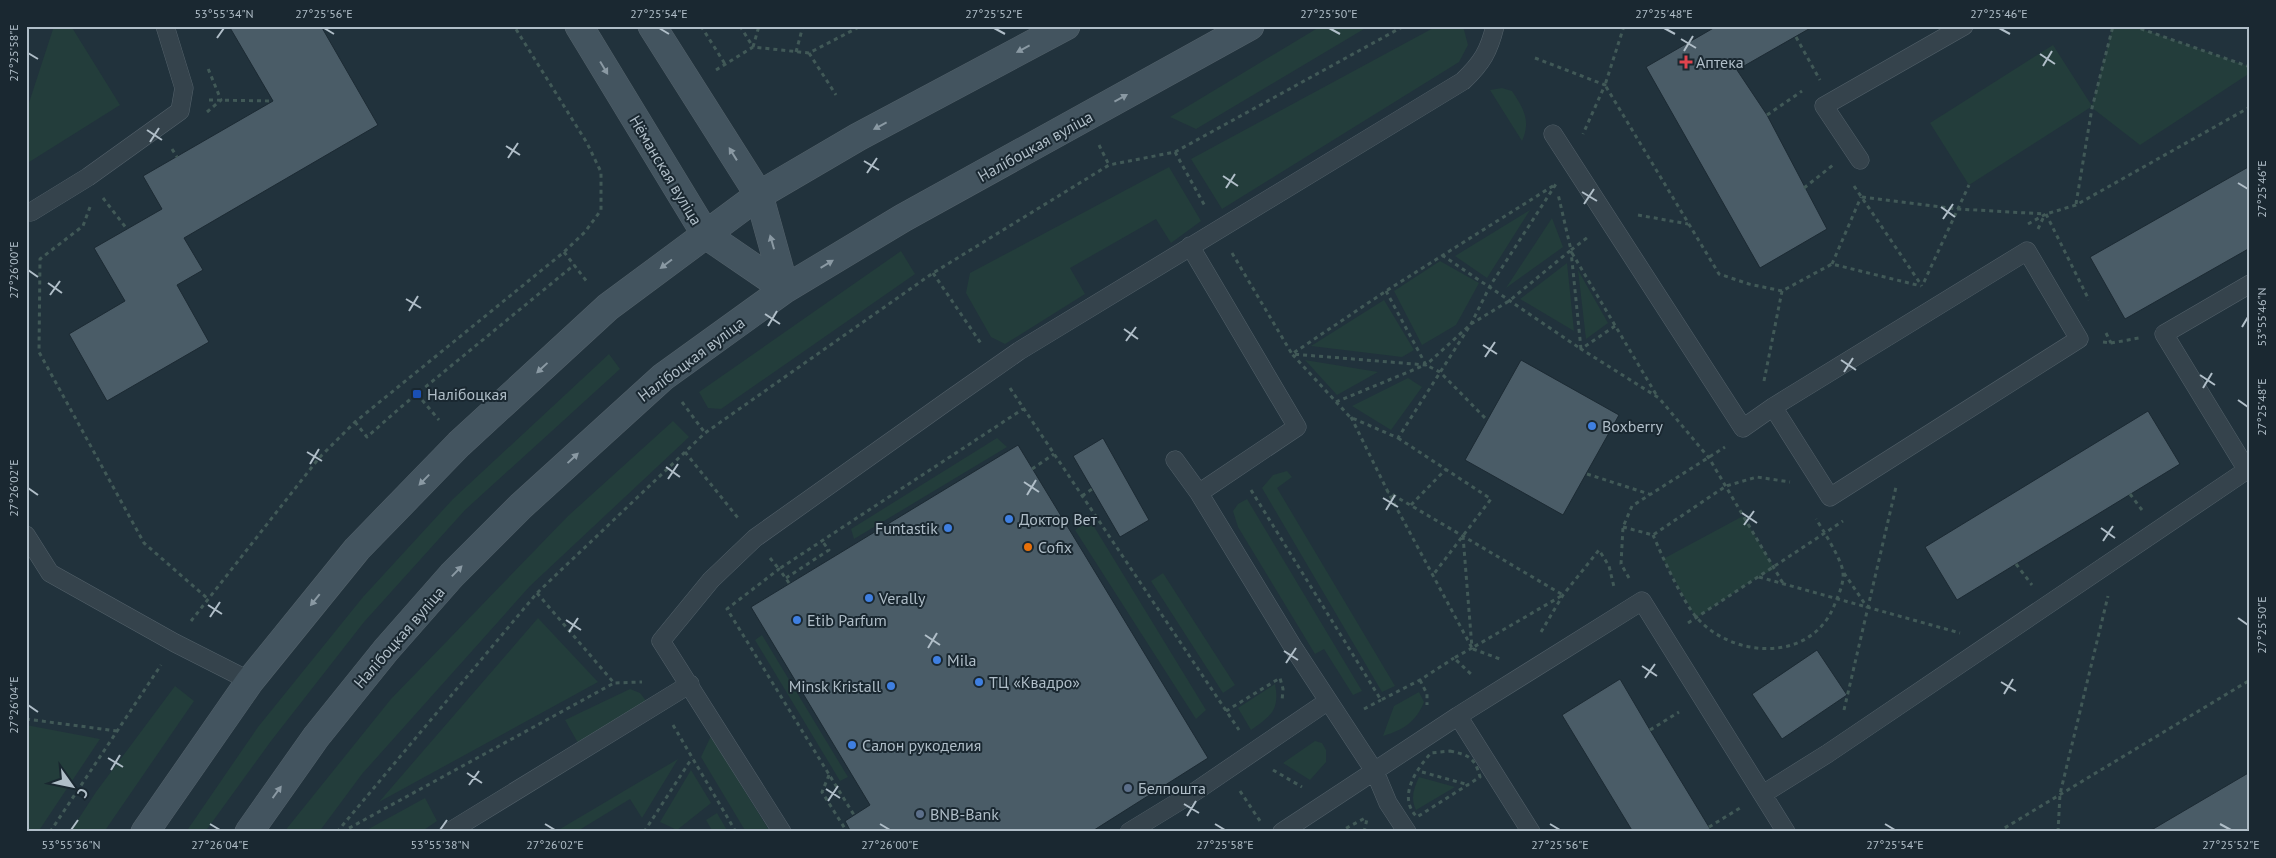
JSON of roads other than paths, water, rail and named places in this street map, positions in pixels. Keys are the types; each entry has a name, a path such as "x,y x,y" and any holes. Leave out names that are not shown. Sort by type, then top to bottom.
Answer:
{"main road":[{"name":"Нёманская вуліца","path":"579,26 706,234 785,289"},
{"path":"652,26 759,195 785,289"},
{"path":"145,832 250,681 357,549 459,444 608,307 759,195 858,137 1066,26"},
{"name":"Налібоцкая вуліца","path":"249,832 316,737 386,650 452,575 521,506 663,377 785,289 903,218 1250,26"}],"lane":[{"path":"30,212 92,183 180,111 184,88 165,26"},
{"path":"782,832 661,641 711,580 755,538 997,367 1190,246 1219,231 1463,81 1476,69 1490,49 1495,26"},
{"path":"1860,160 1824,106 1964,26"},
{"path":"1553,134 1742,428 1773,407 2027,251 2079,339 1830,497 1773,407"},
{"path":"1190,246 1297,427 1199,494"},
{"path":"1763,794 1836,749 2246,470 2164,334 2250,284"},
{"path":"1175,460 1199,494 1340,721 1375,772 1388,803 1406,832"},
{"path":"26,536 50,572 175,643 250,681"},
{"path":"1282,832 1458,716 1642,601 1786,832"},
{"path":"449,832 690,684"},
{"path":"1129,832 1254,752 1328,701"},
{"path":"1458,716 1530,832"}],"place":[{"name":"Аптека","path":"1686,62"},
{"name":"Налібоцкая","path":"417,394"},
{"name":"Boxberry","path":"1592,426"},
{"name":"Доктор Вет","path":"1009,519"},
{"name":"Funtastik","path":"948,528"},
{"name":"Cofix","path":"1028,547"},
{"name":"Verally","path":"869,598"},
{"name":"Etib Parfum","path":"797,620"},
{"name":"Mila","path":"937,660"},
{"name":"ТЦ «Квадро»","path":"979,682"},
{"name":"Minsk Kristall","path":"891,686"},
{"name":"Салон рукоделия","path":"852,745"},
{"name":"Белпошта","path":"1128,788"},
{"name":"BNB-Bank","path":"920,814"}]}
